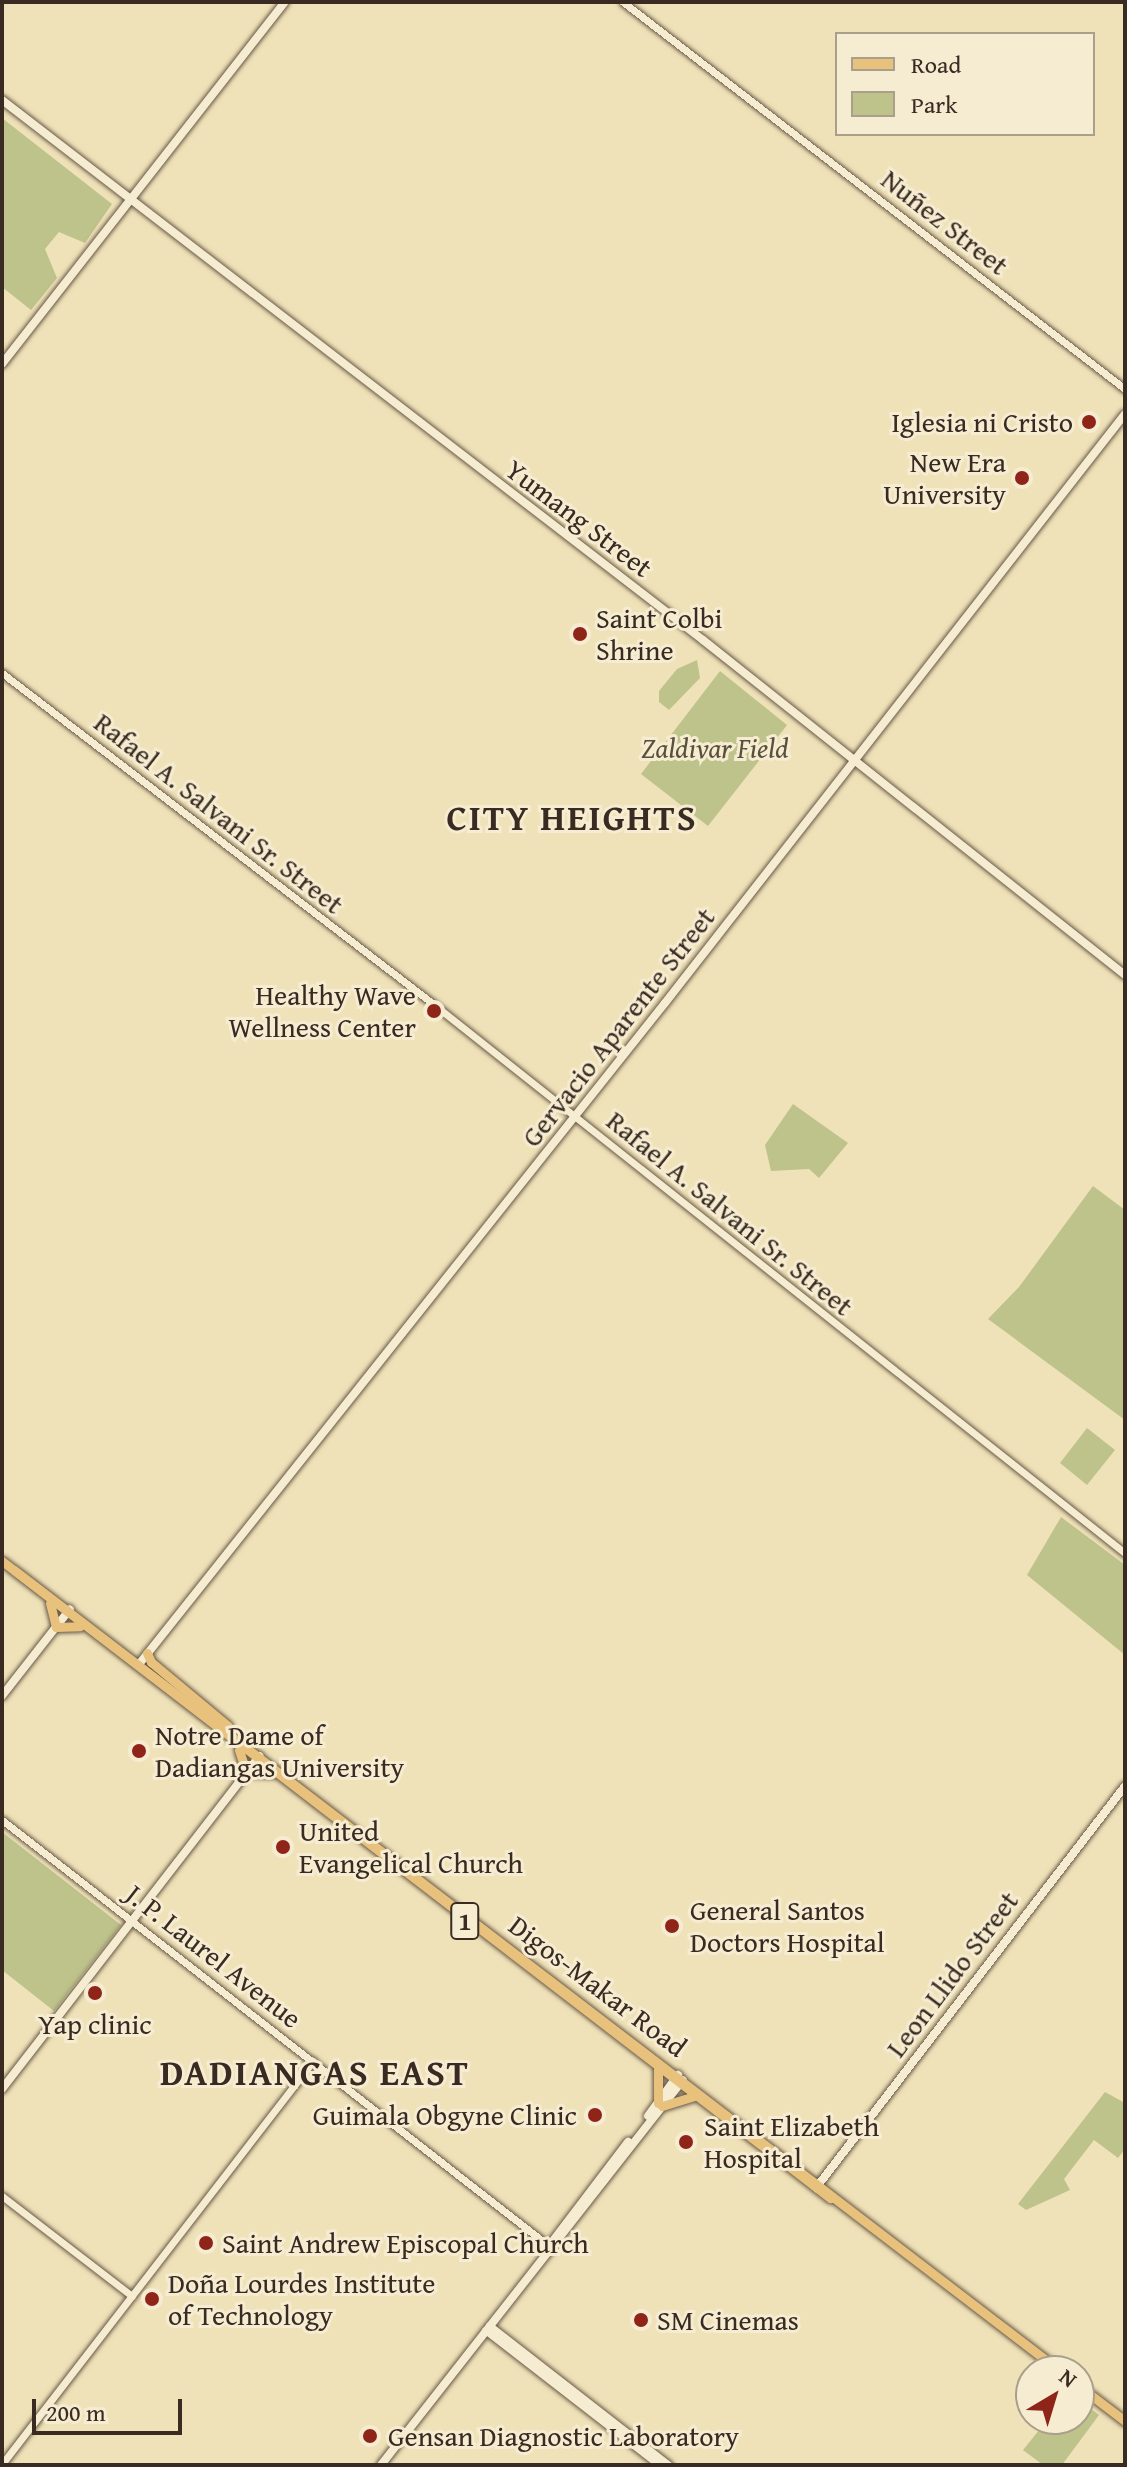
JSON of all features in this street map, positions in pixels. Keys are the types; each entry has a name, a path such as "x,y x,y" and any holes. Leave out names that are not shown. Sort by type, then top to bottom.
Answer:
{"main road":[{"path":"2,364 285,2"},
{"name":"Yumang Street","path":"2,100 855,761 1125,975"},
{"name":"Gervacio Aparente Street","path":"140,1663 576,1117 1125,414"},
{"name":"Digos-Makar Road","path":"2,1561 140,1663 258,1758 817,2186"},
{"name":"Digos-Makar Road","path":"14,1570 48,1600 68,1611 82,1626 238,1742"},
{"path":"48,1600 56,1627"},
{"path":"2,1696 68,1611"},
{"path":"56,1627 82,1626"},
{"path":"147,1653 151,1662 220,1717 238,1742 246,1772"},
{"path":"2,2089 258,1758"},
{"name":"Digos-Makar Road","path":"258,1758 272,1773 658,2069 679,2080 694,2096 1039,2355"},
{"path":"246,1772 272,1773"},
{"name":"Leon Llido Street","path":"817,2186 1125,1786"},
{"path":"658,2069 660,2105"},
{"path":"381,2465 549,2246 557,2243 679,2080"},
{"path":"660,2105 694,2096"},
{"path":"1095,2398 1125,2421"}],"street":[{"name":"Nuñez Street","path":"623,2 1125,389"},
{"name":"Rafael A. Salvani Sr. Street","path":"2,673 576,1117 1125,1553"},
{"name":"J. P. Laurel Avenue","path":"2,1820 549,2246"},
{"path":"2,2464 313,2061"},
{"path":"2,2196 132,2296"},
{"path":"487,2327 659,2465"},
{"path":"487,2327 669,2465"}],"green space":[{"path":"2,118 112,204 85,243 59,232 45,249 57,278 31,310 2,287"},
{"path":"697,660 700,678 669,710 659,702 659,691 677,669"},
{"name":"Zaldivar Field","path":"720,671 787,725 708,826 641,774"},
{"path":"793,1104 848,1143 819,1178 809,1169 771,1171 765,1145"},
{"path":"1093,1186 1125,1210 1125,1420 988,1319 1019,1287"},
{"path":"1087,1428 1115,1450 1087,1485 1060,1463"},
{"path":"1061,1517 1125,1565 1125,1655 1027,1575"},
{"path":"2,1832 121,1925 54,2011 2,1970"},
{"path":"1105,2092 1125,2103 1125,2149 1118,2158 1094,2140 1064,2179 1070,2190 1026,2210 1018,2204"},
{"path":"1035,2435 1084,2435 1062,2465 1043,2465 1023,2450"}],"place":[{"name":"Iglesia ni Cristo","path":"1089,422"},
{"name":"New Era University","path":"1022,478"},
{"name":"Saint Colbi Shrine","path":"580,634"},
{"name":"Healthy Wave Wellness Center","path":"434,1011"},
{"name":"Notre Dame of Dadiangas University","path":"139,1751"},
{"name":"United Evangelical Church","path":"283,1847"},
{"name":"General Santos Doctors Hospital","path":"672,1926"},
{"name":"Yap clinic","path":"95,1993"},
{"name":"Guimala Obgyne Clinic","path":"595,2115"},
{"name":"Saint Elizabeth Hospital","path":"686,2142"},
{"name":"Saint Andrew Episcopal Church","path":"206,2243"},
{"name":"Doña Lourdes Institute of Technology","path":"152,2299"},
{"name":"SM Cinemas","path":"641,2320"},
{"name":"Gensan Diagnostic Laboratory","path":"370,2436"}],"district":[{"name":"CITY HEIGHTS","path":"572,817"},
{"name":"DADIANGAS EAST","path":"315,2072"}]}
